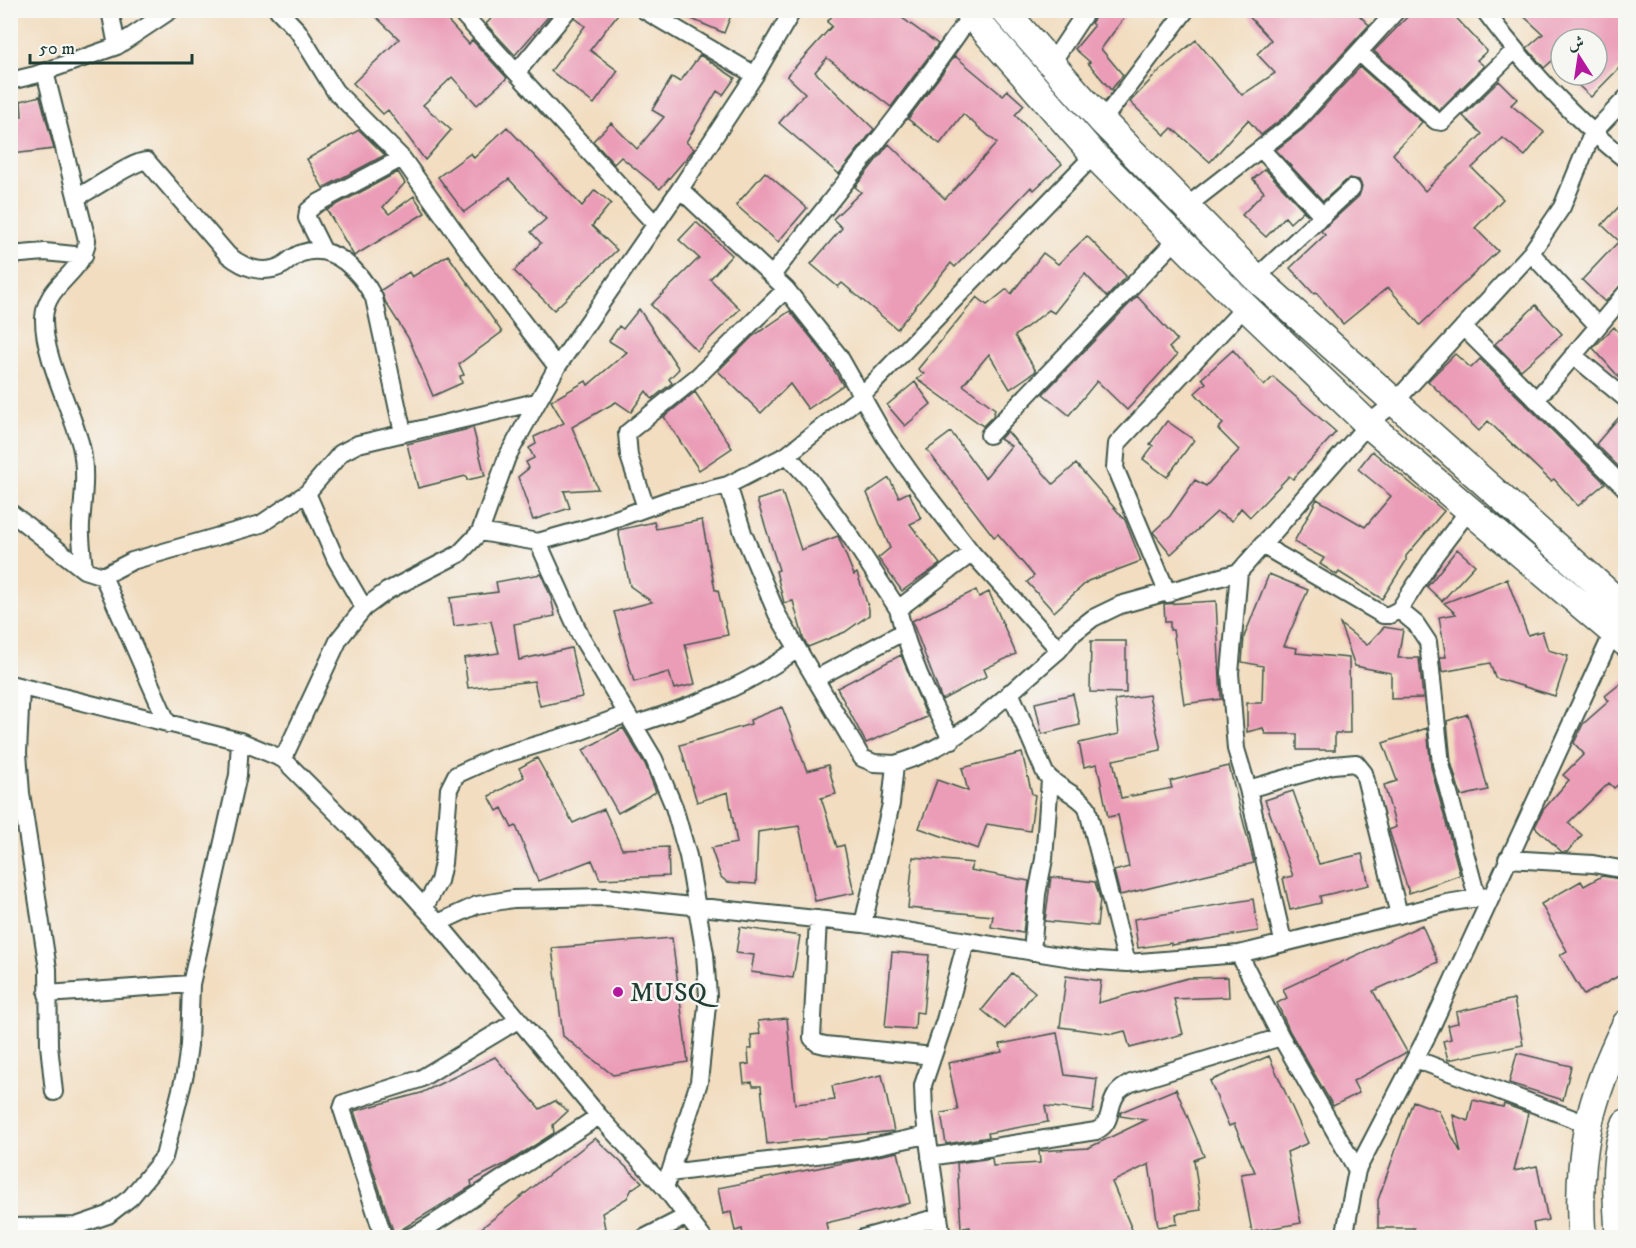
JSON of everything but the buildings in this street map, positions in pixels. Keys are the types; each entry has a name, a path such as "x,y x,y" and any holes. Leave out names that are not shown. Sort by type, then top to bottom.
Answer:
{"main road":[{"path":"1004,10 1102,121 1256,278 1623,620"},
{"path":"969,13 1094,155 1245,307 1368,424 1469,510 1623,620"},
{"path":"1582,1238 1582,1166 1587,1124 1594,1096 1626,1024"},
{"path":"1619,1238 1616,1168 1621,1135 1626,1123"}],"street":[{"path":"110,10 117,46"},
{"path":"10,81 45,72 117,46 171,10"},
{"path":"278,10 298,31 335,91 402,158 472,257 557,367"},
{"path":"459,10 561,123 609,170 655,224"},
{"path":"517,72 568,10"},
{"path":"644,10 754,75"},
{"path":"283,759 339,639 364,608 387,591 459,554 480,532 507,457 536,402 557,367 680,189 793,10"},
{"path":"1051,64 1087,10"},
{"path":"1102,121 1186,10"},
{"path":"1187,206 1295,122 1397,10"},
{"path":"1484,10 1514,51 1592,134 1626,160"},
{"path":"773,274 864,156 897,118 969,13"},
{"path":"1360,53 1436,121 1442,122 1514,51"},
{"path":"45,72 87,240 81,264 52,292 44,317 55,370 82,455 85,495 81,526 84,570"},
{"path":"728,485 743,533 777,614 796,650 862,758 874,763 895,764 921,756 952,740 1059,650 1071,635 1093,618 1120,605 1168,594 1239,572 1368,424 1393,404 1531,253 1562,207 1592,134 1626,98"},
{"path":"1261,149 1323,216"},
{"path":"480,532 538,542 728,485 787,455 861,396 1094,155"},
{"path":"323,250 307,218 308,211 315,204 402,158"},
{"path":"77,198 102,185 132,164 147,161 228,255 242,266 260,270 279,267 302,252 323,250 347,263 364,278 374,297 403,433"},
{"path":"1256,278 1353,188"},
{"path":"680,189 773,274 786,289 839,356 885,437 917,482 972,553 1059,650"},
{"path":"989,435 1177,238"},
{"path":"10,255 45,252 84,256"},
{"path":"1531,253 1597,325"},
{"path":"646,508 629,456 627,433 698,376 786,289"},
{"path":"1536,400 1597,325 1626,294"},
{"path":"1168,594 1115,468 1117,444 1245,307"},
{"path":"1463,327 1626,489"},
{"path":"1574,355 1626,399"},
{"path":"10,512 84,570 103,576 132,561 261,524 307,493 341,453 358,444 536,402"},
{"path":"787,455 810,480 848,531 898,609 903,632 932,703 952,740"},
{"path":"307,493 336,560 364,608"},
{"path":"1262,545 1383,615 1389,615 1399,610 1435,555 1469,510"},
{"path":"538,542 580,635 654,759 674,807 688,856 697,906 708,996 699,1082 667,1180"},
{"path":"898,609 972,553"},
{"path":"1239,572 1230,673 1236,749 1248,789 1283,941"},
{"path":"103,576 168,724"},
{"path":"1399,610 1416,624 1428,642 1441,764 1483,897"},
{"path":"1344,1238 1357,1170 1415,1059 1483,897 1508,859 1623,620"},
{"path":"815,679 903,632"},
{"path":"424,908 439,881 443,863 449,789 456,775 493,758 738,686 763,674 796,650"},
{"path":"54,1092 47,994 48,969 21,793 16,685 240,741 283,759 438,923 599,1116 667,1180 685,1217 703,1238"},
{"path":"1010,692 1035,752 1050,780 1081,799 1087,807 1127,963"},
{"path":"10,1227 77,1232 108,1215 131,1197 164,1157 172,1135 185,1074 189,1045 191,984 238,775 240,741"},
{"path":"1248,789 1333,765 1356,763 1364,773 1399,915"},
{"path":"864,924 891,804 895,764"},
{"path":"1032,952 1037,894 1044,859 1050,780"},
{"path":"1508,859 1593,864 1626,870"},
{"path":"438,923 477,906 513,899 596,896 864,924 1032,952 1127,963 1239,954 1283,941 1483,897"},
{"path":"818,919 812,1038 817,1043 825,1045 933,1056"},
{"path":"942,1238 927,1135 923,1085 966,942"},
{"path":"1239,954 1281,1037 1357,1170"},
{"path":"47,994 191,984"},
{"path":"384,1238 342,1109 344,1103 420,1079 518,1020"},
{"path":"930,1157 1096,1131 1104,1128 1109,1119 1116,1095 1131,1083 1281,1037"},
{"path":"1415,1059 1587,1124"},
{"path":"418,1236 599,1116"},
{"path":"667,1180 857,1150 927,1135"},
{"path":"644,1238 685,1217"},
{"path":"863,1238 939,1217"}],"place":[{"name":"MUSQ","path":"618,992"}]}
